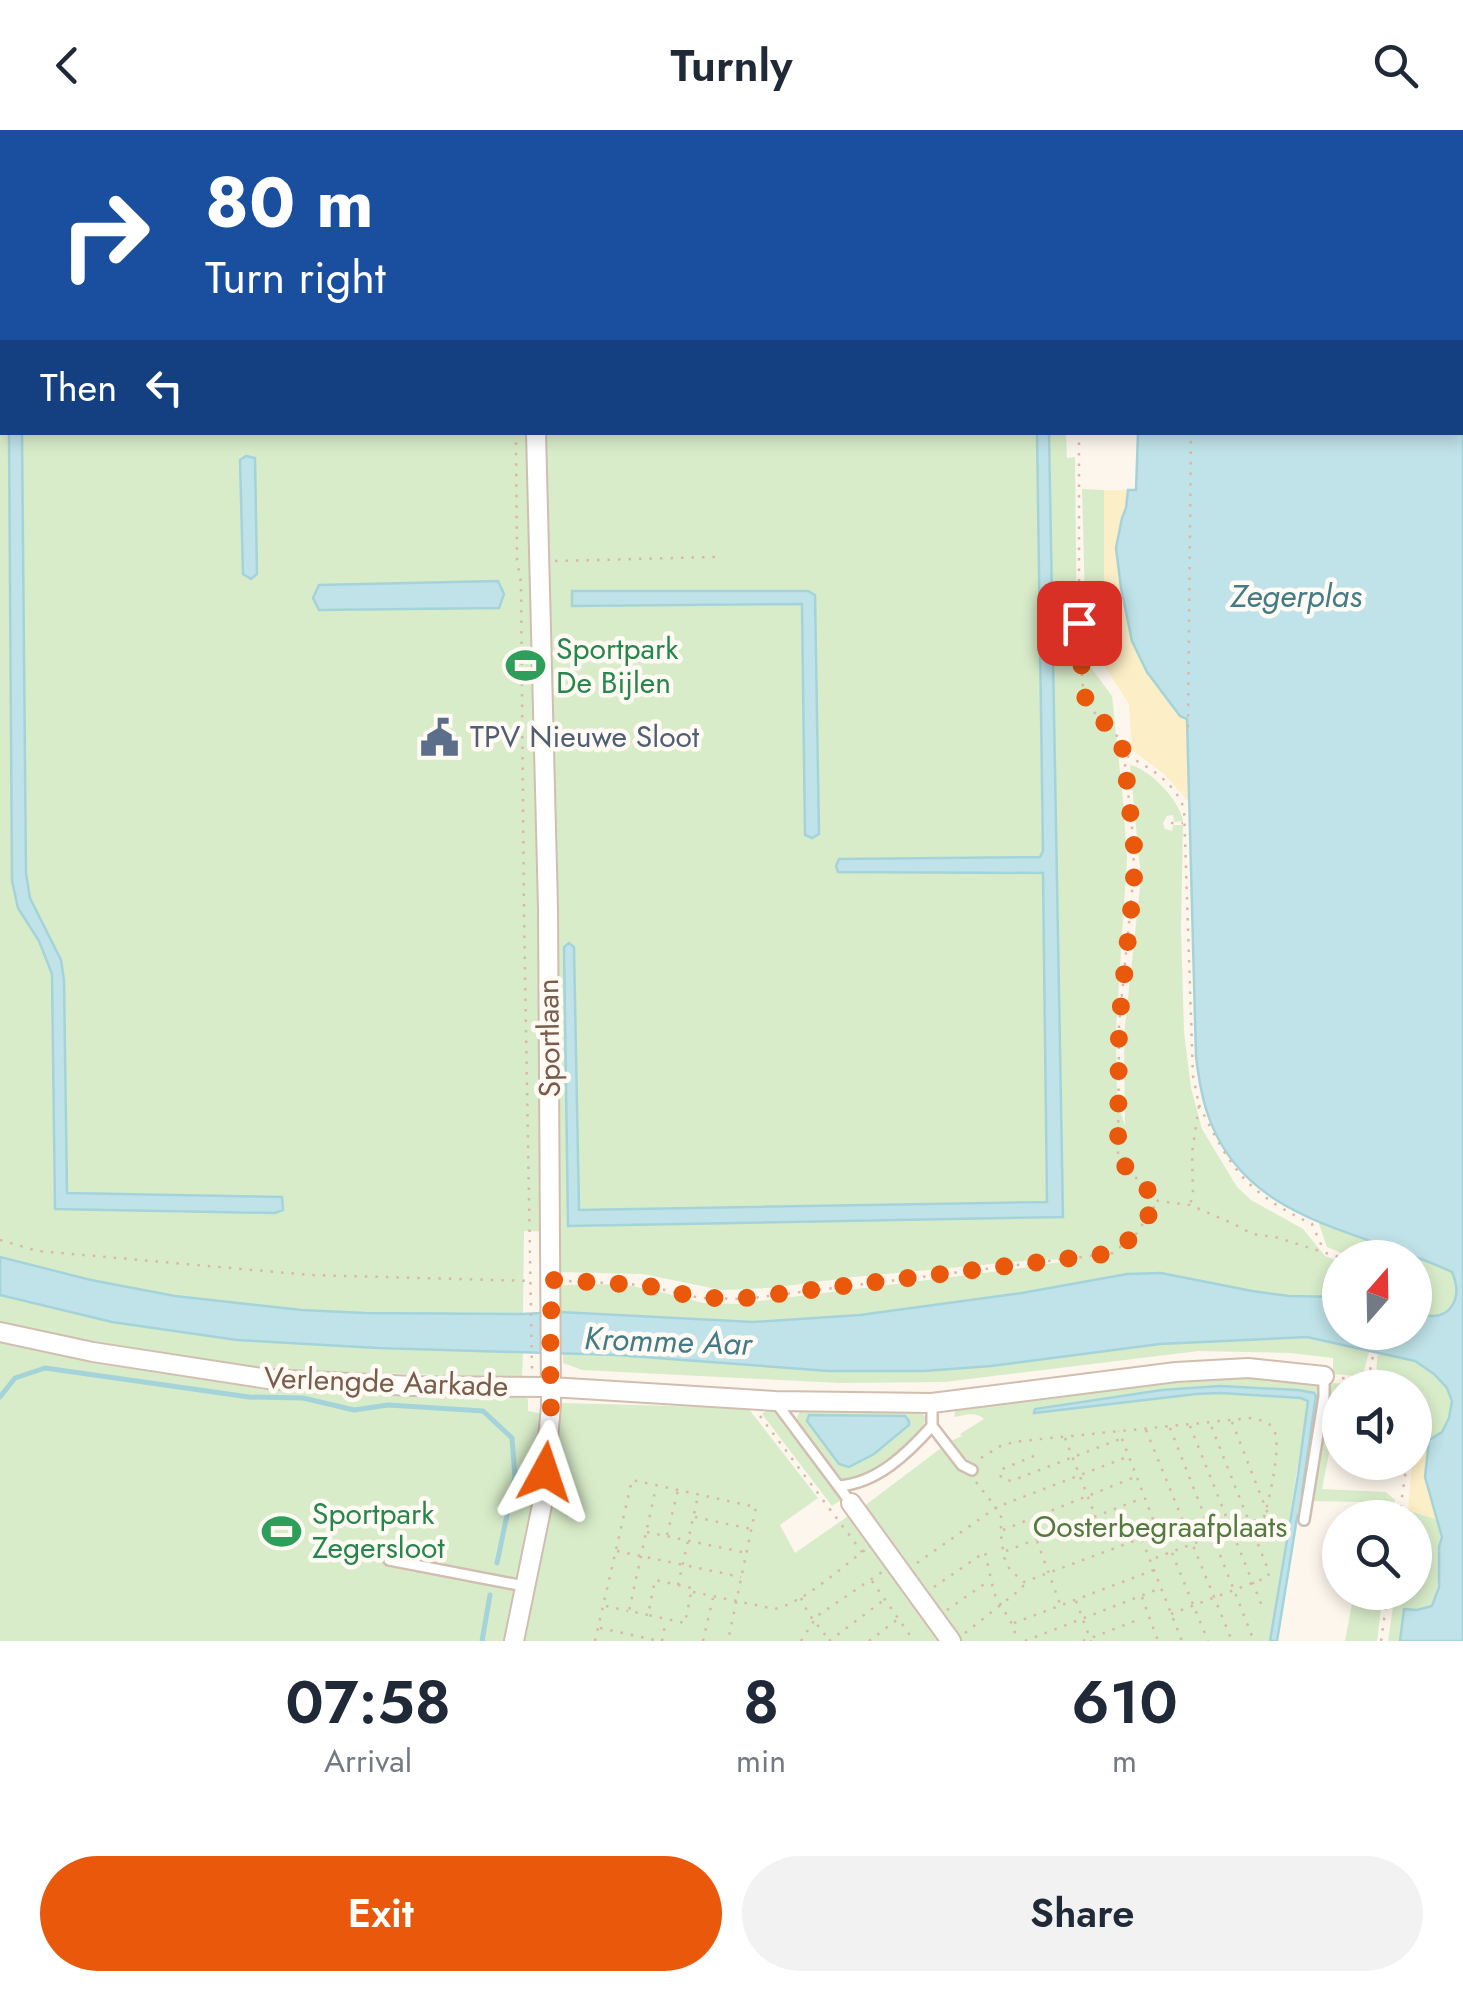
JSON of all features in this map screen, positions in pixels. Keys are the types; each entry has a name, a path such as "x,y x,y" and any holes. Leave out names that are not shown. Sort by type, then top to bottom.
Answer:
{"street":[{"name":"Sportlaan","path":"514,1641 542,1505 551,1406 551,1387 541,1360 548,908 536,435"},
{"name":"Verlengde Aarkade","path":"0,1332 93,1352 268,1379 551,1387 775,1401 932,1403 1176,1372 1248,1368 1322,1376"},
{"path":"851,1503 953,1641"}],"lane":[{"path":"775,1401 851,1503"},
{"path":"932,1403 932,1426 962,1465 972,1470"},
{"path":"1304,1520 1322,1408"},
{"path":"839,1486 857,1484 886,1469 932,1426"},
{"path":"389,1560 524,1586"}],"path":[{"name":"Sportlaan","path":"518,435 531,1281 545,1292 541,1360"},
{"path":"1078,435 1083,690 1088,706 1120,739 1134,846 1134,882 1119,1024 1118,1153 1124,1165 1158,1201 1190,1206 1252,1234 1322,1250"},
{"path":"1188,728 1192,435"},
{"path":"539,562 716,557"},
{"path":"1124,755 1146,765 1182,802 1193,1076 1199,1105 1223,1153 1241,1177 1278,1208 1312,1224 1322,1248"},
{"path":"1172,824 1185,823"},
{"path":"1190,1206 1199,1105"},
{"path":"0,1240 38,1250 310,1275 531,1281 545,1292 644,1285 700,1298 745,1298 1113,1253 1136,1234 1158,1201"},
{"path":"746,1399 862,1552"},
{"path":"1024,1582 1010,1570 1004,1556 1002,1514 972,1478 972,1470 988,1453 1002,1445 1252,1418 1274,1429 1278,1441 1264,1517 1150,1560"},
{"path":"1231,1420 1277,1537"},
{"path":"1171,1614 1268,1577 1269,1572 1209,1422"},
{"path":"1189,1424 1264,1611"},
{"path":"1169,1426 1254,1641"},
{"path":"1145,1429 1232,1641"},
{"path":"1119,1431 1158,1532 1208,1641"},
{"path":"1065,1437 1096,1516"},
{"path":"1034,1456 1000,1470 1001,1478 1012,1481 1122,1438"},
{"path":"802,1641 814,1620 871,1580 899,1568 997,1508 1129,1456"},
{"path":"1002,1531 1137,1477"},
{"path":"595,1641 632,1480 756,1507 728,1641"},
{"path":"629,1612 656,1486"},
{"path":"667,1537 678,1490"},
{"path":"678,1585 698,1494"},
{"path":"1006,1551 1145,1497"},
{"path":"693,1516 752,1529"},
{"path":"646,1532 746,1554"},
{"path":"1024,1582 1158,1532"},
{"path":"1141,1538 1182,1641"},
{"path":"1036,1539 1060,1605"},
{"path":"691,1592 775,1609 786,1606 879,1540"},
{"path":"616,1551 742,1577"},
{"path":"920,1597 984,1552 994,1593 1018,1641"},
{"path":"1012,1624 1154,1570"},
{"path":"935,1619 991,1579"},
{"path":"604,1606 684,1623 692,1588 655,1580 648,1615"},
{"path":"871,1580 914,1641"},
{"path":"953,1641 1022,1588 1024,1582"},
{"path":"1025,1641 1161,1588"},
{"path":"703,1641 713,1596"},
{"path":"801,1596 829,1641 886,1600"},
{"path":"1141,1596 1158,1641"},
{"path":"1076,1599 1091,1640"},
{"path":"1381,1641 1385,1610"},
{"path":"869,1641 899,1618"},
{"path":"598,1628 661,1641 666,1620"},
{"path":"1083,1641 1135,1620"},
{"path":"902,1641 910,1635"}],"green space":[{"name":"Sportpark De Bijlen","path":"0,435 1066,435 1067,458 1075,457 1077,639 1089,665 1112,696 1123,800 1127,858 1116,1030 1117,1101 1125,1126 1124,1035 1141,878 1130,765 1163,787 1183,821 1174,822 1173,815 1163,823 1165,829 1172,831 1173,825 1183,825 1184,1032 1191,1088 1202,1129 1237,1187 1251,1200 1303,1229 1322,1252 1322,1297 1252,1291 1161,1273 1127,1274 860,1315 753,1322 560,1312 559,1285 621,1284 703,1303 737,1304 1079,1259 721,1290 643,1274 559,1272 559,1232 524,1231 523,1314 303,1309 216,1301 107,1283 0,1257"},
{"path":"1082,489 1104,490 1104,658 1094,655 1085,603"},
{"path":"1318,1221 1369,1240 1325,1240"},
{"path":"1432,1263 1455,1277 1458,1289 1450,1311 1433,1317"},
{"name":"Sportpark Zegersloot","path":"0,1295 112,1322 523,1353 522,1377 334,1372 422,1390 517,1392 528,1399 528,1411 559,1417 562,1403 748,1408 818,1498 780,1525 795,1553 851,1514 943,1641 0,1641"},
{"path":"1307,1337 1322,1341 1322,1350 1369,1352 1364,1370 1333,1370 1333,1358 1290,1353 1199,1351 944,1382 839,1383 582,1370 563,1363 563,1352 829,1371 924,1371 1160,1344"},
{"path":"1378,1354 1403,1358 1430,1370 1377,1370"},
{"path":"1432,1371 1450,1396 1451,1411 1437,1436 1432,1438"},
{"name":"Oosterbegraafplaats","path":"1247,1375 1316,1382 1321,1393 1316,1403 1314,1394 1298,1390 1195,1387 1034,1410 1221,1393 1308,1401 1270,1641 959,1641 863,1507 984,1419 974,1414 954,1417 956,1407 1173,1379"},
{"path":"771,1408 841,1500 832,1506 762,1414"},
{"path":"801,1409 921,1411 926,1418 913,1440 888,1462 861,1477 848,1479 838,1477 799,1426 797,1417"},
{"path":"1322,1424 1322,1489 1386,1492 1395,1500 1322,1500 1309,1501"},
{"path":"1432,1518 1439,1520 1441,1552 1432,1606"},
{"path":"1351,1610 1381,1610 1377,1641 1345,1641"},
{"path":"1393,1610 1404,1610 1400,1641 1388,1641"}],"sand":[{"path":"1104,490 1128,490 1122,518 1132,641 1147,672 1187,719 1189,802 1163,773 1132,750 1129,704 1105,667"},
{"path":"1411,1480 1426,1480 1439,1520 1432,1518 1432,1500 1409,1500"}],"water":[{"path":"9,435 22,435 26,873 30,898 61,960 64,980 67,1193 282,1197 283,1210 275,1213 55,1209 52,974 39,941 18,908 12,881"},
{"path":"1037,435 1049,435 1063,1217 568,1226 564,947 569,943 574,947 579,1210 1047,1202 1043,873 838,872 836,866 839,859 1040,857 1043,851"},
{"name":"Zegerplas","path":"1138,435 1463,435 1463,1641 1400,1641 1404,1610 1432,1610 1439,1587 1442,1537 1426,1480 1432,1480 1432,1438 1442,1432 1452,1401 1432,1370 1415,1361 1366,1350 1432,1350 1432,1316 1448,1311 1452,1305 1455,1281 1452,1272 1432,1264 1432,1240 1368,1240 1307,1217 1275,1199 1246,1176 1223,1147 1206,1109 1196,1056 1187,719 1180,716 1147,672 1132,641 1116,548 1128,490 1136,490"},
{"path":"246,456 255,458 257,574 251,579 243,574 240,460"},
{"path":"498,581 504,594 499,608 319,610 313,598 319,585"},
{"path":"572,591 808,591 815,595 819,834 812,838 805,835 802,604 572,606"},
{"name":"Zegerplas","path":"0,1257 175,1296 365,1313 560,1312 753,1322 860,1315 1127,1274 1161,1273 1252,1291 1322,1297 1322,1340 1307,1337 1160,1344 991,1366 829,1371 616,1355 237,1340 112,1322 0,1295"},
{"path":"1220,1386 1298,1390 1316,1396 1302,1493 1303,1511 1297,1518 1277,1641 1270,1641 1308,1401 1196,1394 1034,1413 1035,1409 1162,1390"},
{"path":"809,1415 905,1416 909,1425 874,1454 849,1467 839,1464 807,1421"}],"waterway":[{"path":"0,1397 15,1378 45,1368 249,1397 303,1398 354,1410 388,1405 483,1411 512,1438 515,1477 497,1563"},
{"path":"482,1641 490,1595"}],"place":[{"name":"Sportpark De Bijlen","path":"526,666"},
{"name":"TPV Nieuwe Sloot","path":"440,737"},
{"name":"Sportpark Zegersloot","path":"282,1531"}],"route":[{"path":"545,1472 551,1406 552,1280 644,1285 700,1298 745,1298 1113,1253 1136,1234 1158,1201 1124,1165 1118,1153 1119,1024 1134,882 1134,846 1120,739 1088,706 1083,690 1079,623"}],"water label":[{"name":"Kromme Aar","path":"668,1341"}]}
